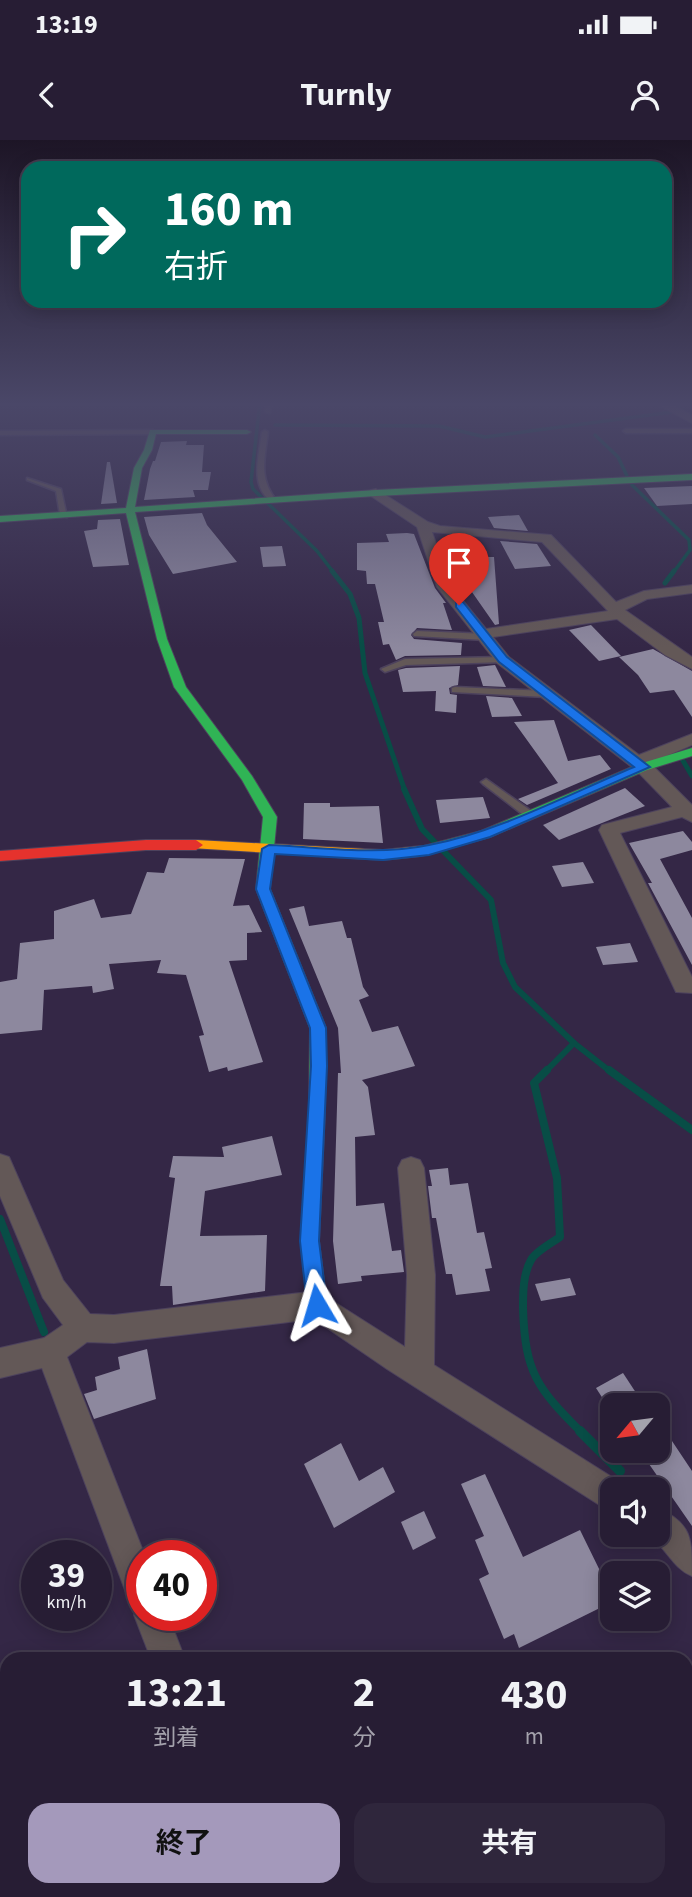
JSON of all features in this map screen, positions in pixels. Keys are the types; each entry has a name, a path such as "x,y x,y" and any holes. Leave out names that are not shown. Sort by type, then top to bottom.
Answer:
{"street":[{"path":"135,484 130,509 162,639 180,687 248,779 270,817 269,849 263,889 318,1028 319,1066 310,1241 317,1305"},
{"path":"0,519 376,493 554,484"},
{"path":"376,493 423,525 439,530 545,538 586,586 656,644 692,664"},
{"path":"423,525 444,587 503,660 640,765 689,813"},
{"path":"485,636 617,611 644,595 692,589"},
{"path":"0,856 146,845 200,845 383,855 429,850 485,834 692,739"},
{"path":"640,765 692,752"},
{"path":"689,813 609,830 684,986 692,985"},
{"path":"0,1165 53,1289 83,1328"},
{"path":"411,1167 421,1275 419,1373"},
{"path":"0,1363 50,1350 83,1328 114,1329 317,1305 600,1487"},
{"path":"50,1350 126,1548"},
{"path":"670,1530 692,1560"},
{"path":"157,1631 165,1652"}],"lane":[{"path":"43,484 59,490 64,514"},
{"path":"260,484 266,500"},
{"path":"417,634 485,636"},
{"path":"385,669 405,662 503,660"},
{"path":"455,690 546,694"},
{"path":"486,782 530,815"}],"building":[{"path":"104,484 114,484 117,503 101,504"},
{"path":"147,484 209,484 208,490 193,490 195,497 144,500"},
{"path":"692,486 692,504 657,506 644,488"},
{"path":"202,513 207,525 237,562 173,574 149,535 144,517"},
{"path":"519,515 528,531 494,528 488,517"},
{"path":"120,519 129,565 93,567 84,531 97,529 98,520"},
{"path":"386,534 414,534 435,588 446,603 443,603 452,630 417,628 411,635 414,639 462,643 461,655 405,656 396,660 389,644 383,645 378,622 384,622 375,584 367,584 366,571 357,570 357,543 389,542"},
{"path":"500,541 537,544 551,566 515,569"},
{"path":"282,546 286,566 263,567 260,547"},
{"path":"444,557 494,557 499,624 495,625 465,582 464,598 453,585"},
{"path":"591,625 621,656 599,661 569,630"},
{"path":"653,649 692,671 692,717 674,690 650,693 638,675 619,657"},
{"path":"495,665 506,687 483,686 477,667"},
{"path":"460,666 458,685 449,688 450,694 457,695 456,713 435,711 436,691 403,692 398,670"},
{"path":"486,696 512,698 522,716 492,717"},
{"path":"554,720 568,761 600,755 611,769 527,805 518,799 558,783 514,722"},
{"path":"625,788 645,806 559,840 543,825"},
{"path":"483,797 490,818 440,823 436,800"},
{"path":"304,803 330,803 330,807 379,806 383,843 303,839"},
{"path":"683,831 692,842 692,850 660,859 692,918 692,965 629,843"},
{"path":"169,858 245,859 233,906 249,905 262,932 247,933 247,960 229,961 263,1062 228,1071 227,1067 209,1072 199,1036 204,1035 186,975 157,973 161,960 109,964 114,989 93,993 92,986 44,990 42,1030 0,1034 0,982 17,979 20,943 54,939 54,911 94,899 101,918 131,914 147,872 164,873"},
{"path":"583,862 594,883 562,887 552,866"},
{"path":"304,906 309,926 342,921 347,938 351,938 363,987 369,996 359,1000 372,1032 398,1026 415,1066 362,1080 368,1087 375,1135 355,1137 356,1206 384,1203 392,1251 401,1250 404,1272 361,1276 362,1281 338,1284 333,1241 338,1073 341,1073 338,1028 289,909"},
{"path":"630,943 638,962 603,965 596,947"},
{"path":"272,1136 282,1175 205,1191 200,1236 267,1235 265,1291 173,1305 172,1286 160,1286 175,1178 169,1177 173,1156 224,1157 222,1147"},
{"path":"448,1168 450,1185 468,1183 477,1233 484,1232 492,1268 485,1269 490,1291 456,1295 452,1274 446,1274 436,1218 432,1218 428,1186 432,1186 429,1170"},
{"path":"570,1278 576,1295 541,1301 535,1284"},
{"path":"147,1349 156,1399 94,1419 84,1394 97,1390 95,1377 120,1369 118,1357"},
{"path":"623,1373 636,1393 600,1394 596,1388"},
{"path":"670,1438 692,1471 692,1526 670,1494 670,1477 658,1477 648,1463 670,1463"},
{"path":"341,1443 359,1481 383,1467 395,1492 334,1528 304,1464"},
{"path":"485,1474 523,1557 580,1530 600,1571 600,1608 519,1648 514,1634 504,1639 479,1579 489,1574 475,1540 484,1536 461,1484"},
{"path":"424,1511 436,1538 413,1550 401,1522"}],"waterway":[{"path":"252,484 253,489 317,551 334,573"},
{"path":"632,485 689,540 690,550 673,573"},
{"path":"332,571 350,594 359,618 365,673 405,791"},
{"path":"665,583 674,571"},
{"path":"682,759 692,776"},
{"path":"404,789 422,829 491,900 503,963 515,987 574,1043"},
{"path":"574,1043 611,1072"},
{"path":"574,1043 534,1083 557,1178 560,1237 537,1253 528,1265 523,1308 527,1349 536,1378 554,1404 582,1433"},
{"path":"609,1070 692,1130"},
{"path":"0,1219 44,1332"},
{"path":"582,1433 620,1471"}],"traffic: fast":[{"path":"135,484 130,510 162,639 180,687 248,779 270,817 263,889 318,1028 317,1110"},
{"path":"0,519 376,493 554,484"},
{"path":"421,851 485,834 643,767 692,752"}],"traffic: slow":[{"path":"196,845 383,855 421,851"},
{"path":"317,1110 310,1241 317,1305"}],"traffic: jam":[{"path":"0,856 146,845 196,845"}],"route":[{"path":"317,1305 310,1241 319,1066 318,1028 263,889 269,849 383,855 429,850 485,834 643,767 503,660 459,605"}]}
